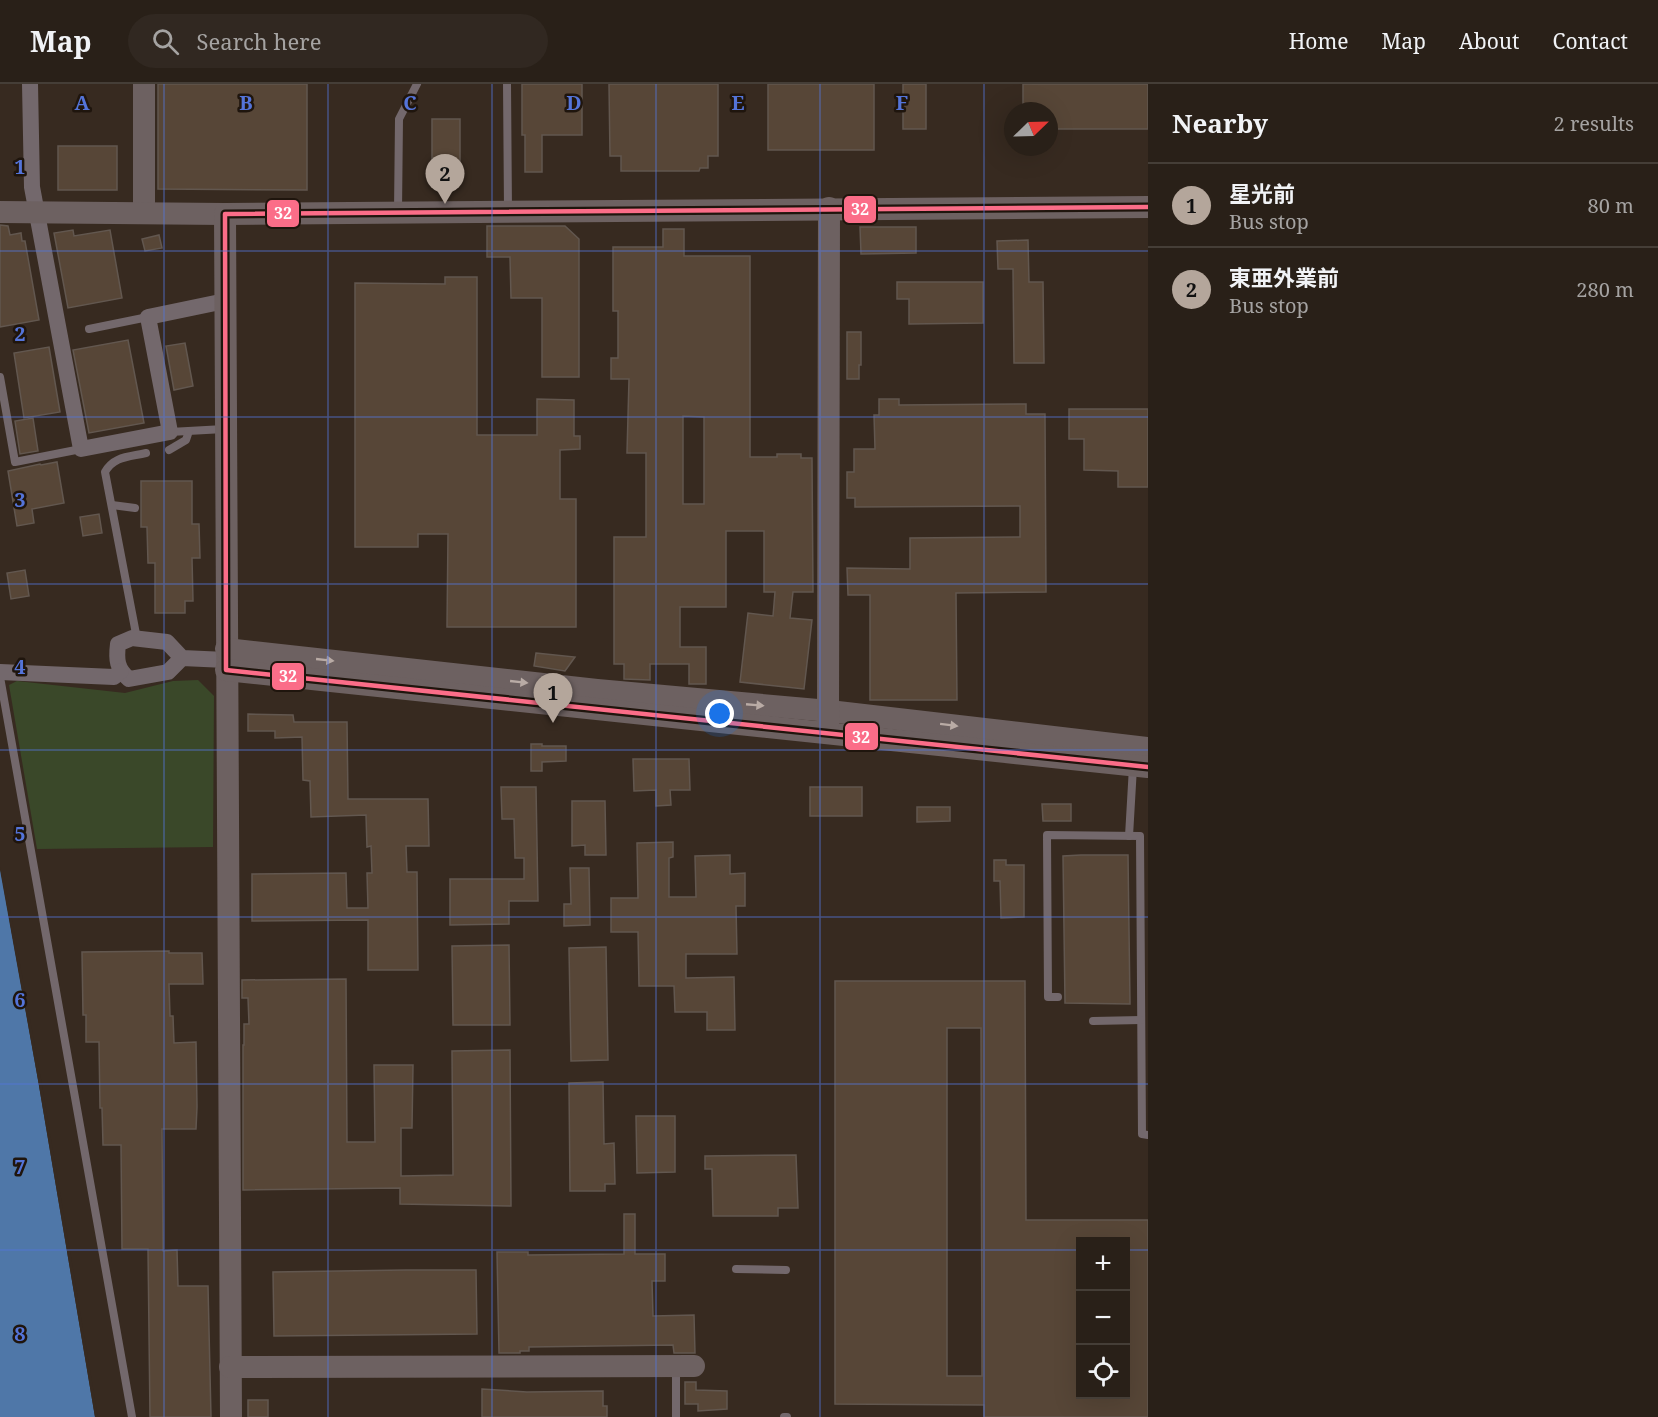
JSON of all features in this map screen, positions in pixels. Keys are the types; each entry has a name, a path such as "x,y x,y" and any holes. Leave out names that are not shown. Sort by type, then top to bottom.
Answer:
{"street":[{"path":"30,84 32,187 81,449 170,432 148,317 225,301"},
{"path":"144,84 144,212"},
{"path":"0,212 225,214 508,210 1148,207"},
{"path":"828,722 830,208"},
{"path":"225,214 231,1417"},
{"path":"182,658 168,672 129,679 121,671 116,658 118,644 132,638 167,642 182,658 226,660 828,722 1143,762"},
{"path":"0,672 114,677 121,671"},
{"path":"828,722 1109,743 1148,748"},
{"path":"230,1367 685,1366"}],"lane":[{"path":"398,212 399,119 417,84"},
{"path":"507,84 508,210"},
{"path":"89,328 148,317"},
{"path":"0,378 15,462 81,449"},
{"path":"170,432 225,429"},
{"path":"169,450 186,440 189,431"},
{"path":"137,639 105,472 110,463 146,453"},
{"path":"112,505 135,508"},
{"path":"0,676 132,1417"},
{"path":"1109,743 1143,762 1129,836"},
{"path":"1058,997 1048,997 1047,835 1140,836 1142,1134 1148,1135"},
{"path":"1093,1021 1141,1020"},
{"path":"736,1269 786,1270"},
{"path":"675,1417 685,1366"}],"green space":[{"path":"198,680 214,696 213,847 37,849 9,685 17,681 125,693 173,681"}],"water":[{"path":"0,870 38,1080 95,1417 0,1417"}],"pier":[{"path":"0,867 3,870 41,1079 98,1417 95,1417"}],"building":[{"path":"158,84 307,84 307,190 158,189"},
{"path":"522,84 582,84 582,135 542,135 542,172 525,172"},
{"path":"609,84 718,84 718,156 708,156 708,168 700,168 699,171 621,171 621,156 610,156"},
{"path":"768,84 874,84 874,150 768,150"},
{"path":"903,84 926,84 926,129 903,129"},
{"path":"1023,84 1148,84 1148,129 1058,129 1058,102 1023,102"},
{"path":"432,119 460,119 460,183 432,183"},
{"path":"58,146 117,146 117,190 58,190"},
{"path":"0,225 8,226 10,235 21,233 22,241 25,241 39,320 0,327"},
{"path":"487,226 565,226 579,239 579,377 542,377 542,298 511,298 510,257 487,257"},
{"path":"860,227 916,227 916,253 861,254"},
{"path":"663,229 684,229 684,256 750,256 750,457 801,454 801,458 812,458 813,592 793,592 790,618 812,620 804,689 740,682 748,613 773,616 775,592 764,592 764,531 726,531 726,607 680,607 680,647 706,647 706,684 689,684 689,664 650,664 650,680 624,679 624,664 614,664 614,537 646,537 646,453 627,453 629,379 611,379 611,358 618,358 618,311 613,311 613,247 663,247","holes":["683,416 704,417 704,504 683,504"]},
{"path":"73,230 74,236 110,230 122,298 68,308 54,233"},
{"path":"159,235 162,248 145,251 142,239"},
{"path":"1028,240 1029,282 1043,282 1044,363 1014,363 1013,269 998,269 997,241"},
{"path":"445,277 477,277 477,435 537,435 537,399 574,400 574,436 580,436 580,449 560,450 560,499 576,499 576,627 447,627 448,534 418,534 418,547 355,547 355,283 445,284"},
{"path":"897,282 983,282 983,323 909,324 909,299 897,299"},
{"path":"847,332 861,332 859,379 847,379"},
{"path":"128,340 144,423 89,433 73,350"},
{"path":"185,343 193,386 174,390 166,346"},
{"path":"49,347 60,412 24,418 14,353"},
{"path":"879,399 899,399 899,405 1026,404 1026,414 1045,414 1046,592 956,593 957,700 870,700 870,595 848,595 847,568 910,569 910,538 1020,537 1020,506 855,507 855,498 847,498 847,472 854,472 854,449 875,449 874,415 879,415"},
{"path":"1069,409 1148,409 1148,487 1118,487 1118,471 1084,470 1084,439 1069,439"},
{"path":"33,418 38,451 20,454 15,421"},
{"path":"57,462 64,503 32,509 34,523 17,526 8,471"},
{"path":"141,481 192,481 192,524 199,524 200,558 192,558 193,601 185,601 185,613 155,613 155,563 148,563 147,527 141,527"},
{"path":"99,514 102,533 83,536 80,517"},
{"path":"25,570 29,596 11,599 7,573"},
{"path":"536,653 575,657 565,671 534,666"},
{"path":"248,714 293,715 294,722 347,722 348,799 428,799 429,846 406,846 407,872 417,872 418,970 368,970 368,920 252,921 252,874 346,873 347,908 368,908 367,873 372,873 371,846 367,847 366,815 311,817 310,781 303,780 302,737 275,738 275,731 248,731"},
{"path":"531,744 566,746 566,761 542,762 542,771 531,771"},
{"path":"633,759 689,759 690,790 670,790 671,805 656,806 656,790 634,791"},
{"path":"501,787 536,787 538,901 509,901 509,924 450,925 450,879 524,879 524,858 515,858 514,819 502,819"},
{"path":"810,787 862,787 862,816 810,816"},
{"path":"572,801 605,801 606,855 585,855 585,845 572,846"},
{"path":"1042,804 1071,804 1071,821 1043,821"},
{"path":"917,807 950,807 950,821 917,822"},
{"path":"673,842 673,857 669,858 669,897 696,897 695,856 730,855 730,874 745,873 745,906 736,906 737,954 686,954 686,978 734,977 735,1030 707,1030 707,1012 675,1012 674,986 639,986 638,932 611,932 611,898 638,898 637,843"},
{"path":"1128,855 1130,1004 1065,1003 1063,856"},
{"path":"994,860 1006,860 1006,865 1024,865 1024,917 1001,918 1000,881 994,881"},
{"path":"570,868 589,868 590,925 564,926 564,904 571,904"},
{"path":"509,945 510,1025 453,1025 452,946"},
{"path":"606,947 608,1060 571,1061 569,948"},
{"path":"169,951 169,953 202,953 203,984 169,984 174,1043 196,1042 197,1107 196,1129 162,1129 163,1251 177,1250 178,1286 208,1286 211,1417 150,1417 148,1249 122,1249 121,1145 103,1145 99,1042 86,1042 86,1015 83,1015 82,952"},
{"path":"346,979 347,1142 375,1142 374,1065 413,1065 412,1128 401,1128 401,1176 453,1175 452,1051 510,1050 511,1206 400,1204 400,1188 243,1190 243,1045 244,1024 249,1024 248,998 242,998 242,980"},
{"path":"835,981 1025,981 1026,1220 1148,1220 1148,1417 984,1417 984,1405 835,1404","holes":["947,1028 981,1028 982,1376 947,1376"]},
{"path":"603,1082 604,1144 614,1143 615,1184 605,1184 605,1191 570,1191 569,1083"},
{"path":"636,1116 675,1116 675,1172 637,1173"},
{"path":"796,1155 798,1208 778,1208 778,1216 713,1216 712,1169 705,1169 705,1156"},
{"path":"624,1214 635,1214 635,1254 665,1254 665,1281 652,1281 653,1316 694,1315 695,1353 674,1353 673,1345 529,1347 529,1351 520,1351 520,1353 499,1353 497,1252 528,1252 528,1255 624,1254"},
{"path":"476,1270 477,1334 274,1336 273,1272"},
{"path":"685,1382 696,1382 696,1390 727,1391 727,1409 698,1411 698,1404 685,1404"},
{"path":"482,1389 527,1392 603,1391 603,1406 607,1406 607,1417 482,1417"},
{"path":"248,1400 268,1400 268,1417 248,1417"}],"transit line":[{"name":"32","path":"1148,207 225,214 226,670 1148,767"}],"place":[{"name":"東亜外業前","path":"445,204"},
{"name":"星光前","path":"553,723"}]}
